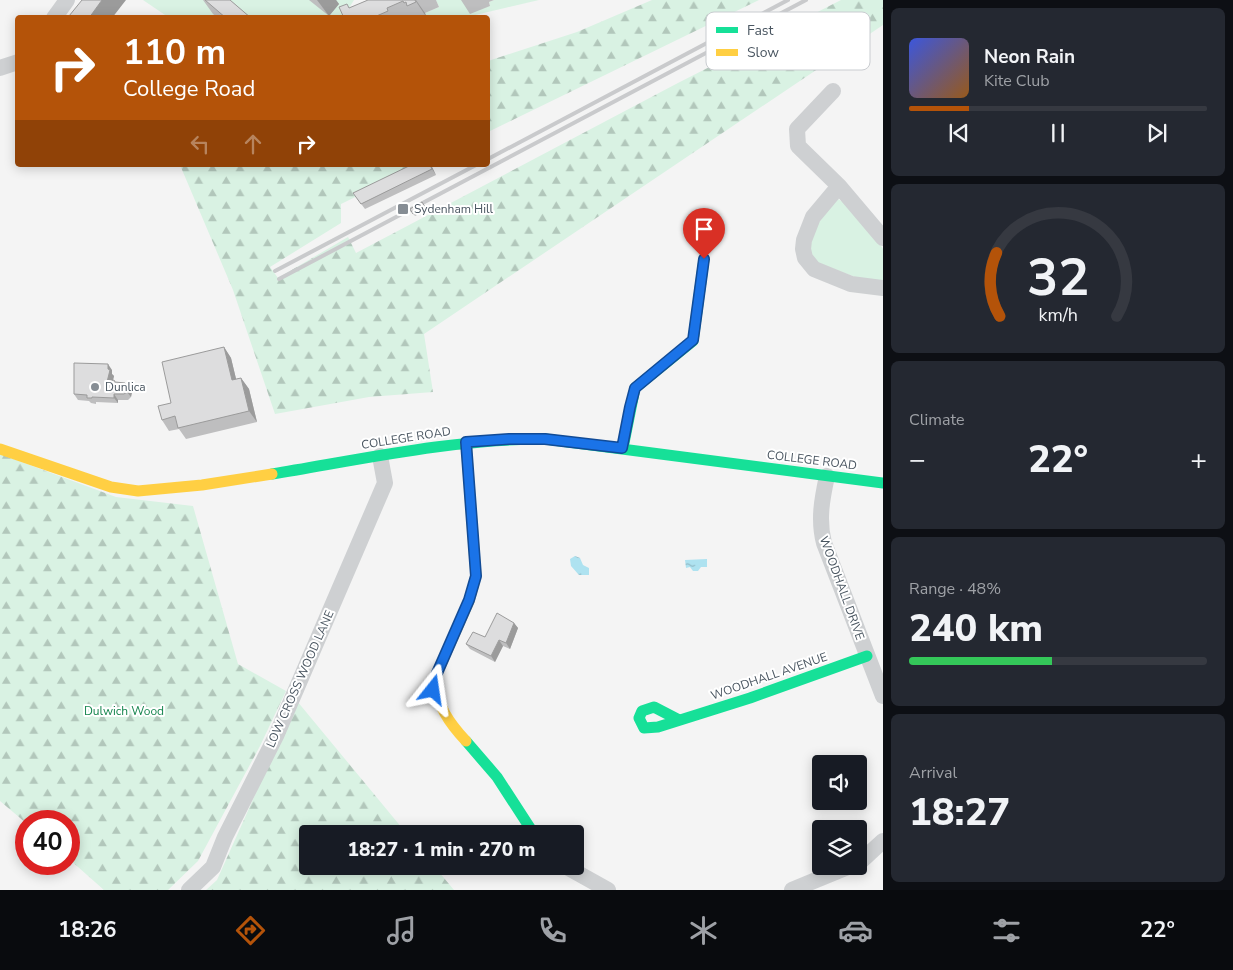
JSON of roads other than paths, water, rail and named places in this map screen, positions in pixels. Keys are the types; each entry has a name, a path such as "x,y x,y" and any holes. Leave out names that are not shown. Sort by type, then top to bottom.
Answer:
{"street":[{"path":"56,15 67,0"},
{"path":"0,68 15,63"},
{"path":"834,91 797,129 798,146 839,186 883,238"},
{"path":"839,186 813,217 804,240 805,258 814,269 850,284 883,288"},
{"path":"622,448 635,388 693,340 704,259"},
{"name":"COLLEGE ROAD","path":"0,450 110,487 138,491 202,485 466,442 509,439 545,439 883,482"},
{"path":"466,442 476,576 469,600 434,680 433,690 446,715 465,740 490,767 528,825"},
{"name":"LOW CROSS WOOD LANE","path":"189,890 213,867 276,736 385,482 380,456"},
{"name":"WOODHALL DRIVE","path":"826,476 821,506 820,530 883,696"},
{"name":"WOODHALL AVENUE","path":"679,720 750,698 867,656"},
{"path":"867,856 883,842"},
{"path":"581,875 608,890"},
{"path":"792,890 828,875"}],"water":[{"path":"575,556 580,558 583,565 589,568 589,575 579,575 571,566 570,559"},
{"path":"707,559 707,567 701,567 698,571 693,571 690,567 686,568 685,560"}],"railway":[{"path":"765,12 788,0"},
{"path":"783,12 806,0"},
{"path":"490,158 706,43"},
{"path":"279,279 706,53"},
{"path":"275,271 472,167"}],"place":[{"name":"Sydenham Hill","path":"403,209"},
{"name":"Dunlica","path":"95,387"}],"park label":[{"name":"Dulwich Wood","path":"124,711"}]}
